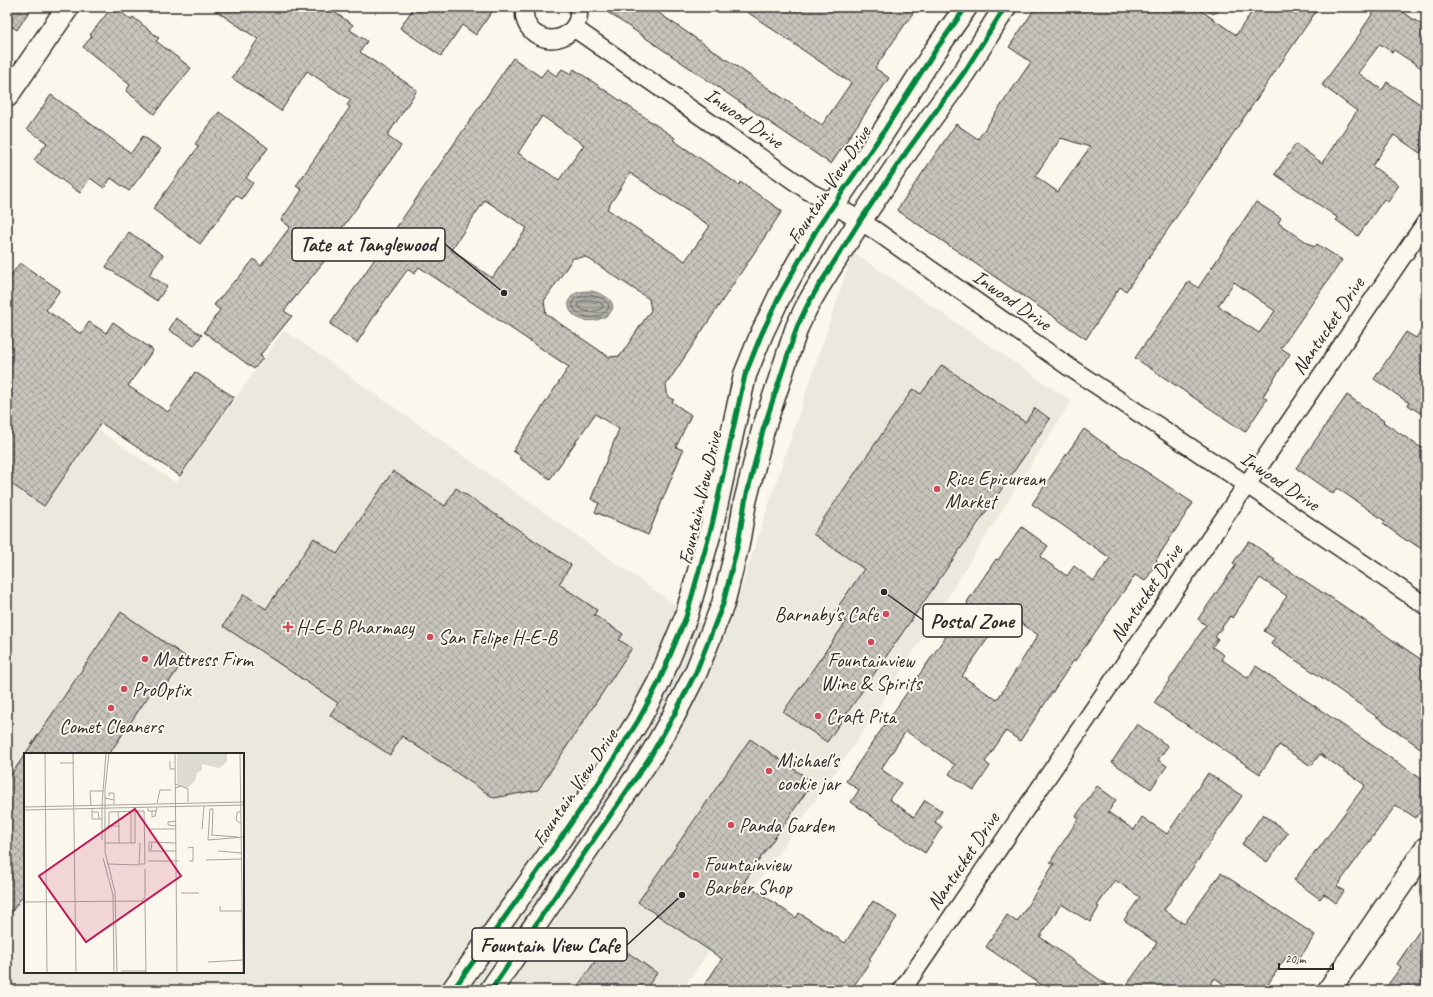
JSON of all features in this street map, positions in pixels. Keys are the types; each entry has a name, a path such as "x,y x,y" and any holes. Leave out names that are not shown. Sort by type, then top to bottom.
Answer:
{"main road":[{"path":"7,96 68,7"},
{"name":"Fountain View Drive","path":"453,990 606,772 638,721 659,682 686,617 701,565 745,376 762,333 781,293 817,229 882,134 935,51 966,7"},
{"path":"491,990 650,757 696,672 723,604 738,544 745,502 763,430 797,327 818,286 907,150 965,71 1005,7"},
{"path":"717,498 745,502"},
{"path":"669,656 696,672"},
{"path":"1329,990 1426,848"}],"street":[{"path":"525,7 525,18 528,27 534,34 542,38 552,40 568,34 574,28 578,19 578,7"},
{"name":"Inwood Drive","path":"574,28 810,192 833,204 883,236 1069,366 1426,606"},
{"name":"Nantucket Drive","path":"902,990 1426,222"}],"shaded area":[{"path":"853,252 1071,401 859,738 682,990 7,990 7,367 176,483 284,330 724,639"}],"water":[{"path":"1200,7 1220,8 1218,12 1213,14"},
{"path":"592,291 606,297 612,303 612,309 608,315 601,319 592,321 582,320 574,315 569,309 570,298 576,293"}],"building":[{"path":"7,7 32,7 17,30 7,23"},
{"path":"112,7 115,7 131,20 133,17 159,38 156,41 191,68 154,114 126,91 130,85 83,47 92,36 90,35"},
{"path":"210,7 327,7 353,25 350,30 367,41 360,52 417,90 387,136 401,146 322,256 326,259 284,311 292,316 260,355 263,358 254,369 204,332 220,310 214,305 254,259 261,266 290,227 281,220 302,190 296,186 350,107 347,105 351,100 307,71 281,111 232,78 258,39"},
{"path":"414,7 495,7 476,35 462,25 441,56 400,28"},
{"path":"600,7 650,7 822,125 851,83 740,7 917,7 875,68 889,78 831,164"},
{"path":"1036,7 1196,7 1236,35 1255,7 1319,7 1126,291 1120,287 1086,339 897,210 956,124 978,139 1031,62 1009,47","holes":["1061,138 1090,147 1058,192 1035,176"]},
{"path":"1377,7 1396,7 1426,28 1426,71 1394,50 1392,52 1380,44 1358,73 1382,90 1387,82 1426,108 1426,144 1420,153 1394,135 1372,166 1399,185 1388,202 1384,199 1358,236 1336,220 1338,218 1275,174 1296,144 1322,163 1357,111 1322,85 1362,31"},
{"path":"513,58 541,77 547,69 556,76 562,69 571,74 574,69 675,138 673,140 739,185 740,182 782,211 666,385 668,397 674,400 672,402 691,415 676,447 683,450 648,535 595,512 599,503 591,499 619,429 595,414 550,479 519,458 521,456 513,451 569,367 419,267 414,274 408,269 378,310 357,343 330,324","holes":["542,116 584,145 559,180 518,153","630,173 710,226 685,261 607,209","485,200 527,228 492,278 451,250","586,257 649,299 651,310 620,356 609,357 546,314 544,301 573,258"]},
{"path":"51,95 131,153 143,136 161,149 129,191 111,178 104,188 90,178 80,193 34,160 47,143 27,129"},
{"path":"219,112 268,148 246,178 253,183 242,199 236,195 200,244 153,209 199,146 195,144"},
{"path":"1256,202 1281,218 1278,223 1314,247 1317,244 1342,260 1281,348 1290,354 1263,396 1267,399 1245,432 1135,358 1189,281 1198,288","holes":["1234,282 1275,311 1259,333 1218,306"]},
{"path":"129,232 163,255 149,275 167,286 157,301 106,267"},
{"path":"20,263 60,290 46,310 81,334 89,322 106,333 113,322 153,350 128,386 168,412 195,372 234,397 180,476 101,423 44,506 7,481 7,281"},
{"path":"176,318 202,335 194,346 169,330"},
{"path":"1426,322 1426,417 1408,405 1409,403 1374,379 1406,332 1416,338"},
{"path":"942,365 1025,422 1035,408 1050,419 827,742 783,712 846,622 833,614 864,569 813,534 913,389 921,394"},
{"path":"1347,395 1384,421 1383,422 1426,451 1426,552 1383,524 1385,521 1337,488 1333,494 1296,468"},
{"path":"1084,429 1193,503 1156,560 1158,562 1145,581 1135,575 1075,661 1074,660 1020,741 1006,731 985,762 990,766 974,790 949,774 955,765 906,731 881,769 901,783 889,799 914,817 925,800 942,811 935,822 942,827 925,853 851,802 859,790 846,781 944,639 996,559 998,560 1022,527 1048,546 1040,557 1067,576 1074,566 1094,581 1110,558 1032,504","holes":["1006,612 1038,635 997,700 962,676"]},
{"name":"San Felipe H-E-B","path":"393,471 445,506 456,488 571,565 559,584 597,610 594,615 623,634 619,640 632,648 538,790 494,798 402,736 390,755 330,715 338,703 223,626 244,594 266,609 314,538 337,554"},
{"path":"1249,541 1274,559 1273,560 1329,596 1426,663 1426,752 1321,677 1271,644 1275,638 1264,631 1287,596 1260,578 1232,618 1230,616 1215,637 1218,639 1212,647 1224,655 1221,659 1248,678 1256,666 1426,782 1426,802 1416,818 1396,805 1337,886 1344,891 1336,903 1324,894 1320,899 1294,880 1365,785 1320,754 1311,766 1279,745 1260,774 1154,703 1206,625 1198,619 1236,565 1233,563"},
{"path":"121,612 186,657 163,691 156,685 110,753 26,753"},
{"path":"1137,724 1168,746 1158,760 1167,766 1151,789 1112,762"},
{"path":"750,739 813,782 744,882 796,918 799,913 845,943 873,901 897,917 869,959 871,960 851,990 701,990 722,959 638,902"},
{"path":"24,756 24,894 7,919 7,781"},
{"path":"1208,773 1242,796 1164,910 1184,924 1221,873 1315,935 1296,964 1286,957 1264,990 1232,990 1215,978 1207,990 1123,990 1157,943 1124,920 1140,897 1115,880 1097,906 1099,907 1090,922 1061,904 1040,937 1114,990 1049,990 986,947 1007,915 1017,922 1054,864 1050,862 1079,818 1076,816 1097,786 1116,800 1108,812 1134,830 1142,817 1167,834"},
{"path":"1263,814 1288,833 1267,862 1242,844"},
{"path":"1426,921 1426,990 1384,990 1401,967 1397,964"},
{"path":"610,940 657,973 645,990 575,990"}],"cycle path":[{"path":"453,990 594,790 638,721 659,682 686,617 712,525 745,375 762,333 781,293 817,229 882,134 935,51 966,7"},
{"path":"491,990 650,757 696,672 723,604 738,544 745,502 763,430 797,327 807,306 860,221 907,151 965,71 1005,7"}],"place":[{"name":"Tate at Tanglewood","path":"504,293"},
{"name":"Rice Epicurean Market","path":"937,489"},
{"name":"Postal Zone","path":"884,592"},
{"name":"Barnaby's Cafe","path":"886,614"},
{"name":"H-E-B Pharmacy","path":"288,627"},
{"name":"San Felipe H-E-B","path":"430,637"},
{"name":"Fountainview Wine & Spirits","path":"871,642"},
{"name":"Mattress Firm","path":"145,659"},
{"name":"ProOptix","path":"124,689"},
{"name":"Comet Cleaners","path":"111,708"},
{"name":"Craft Pita","path":"818,716"},
{"name":"Michael's cookie jar","path":"769,771"},
{"name":"Panda Garden","path":"731,825"},
{"name":"Fountainview Barber Shop","path":"696,875"},
{"name":"Fountain View Cafe","path":"682,895"}]}
